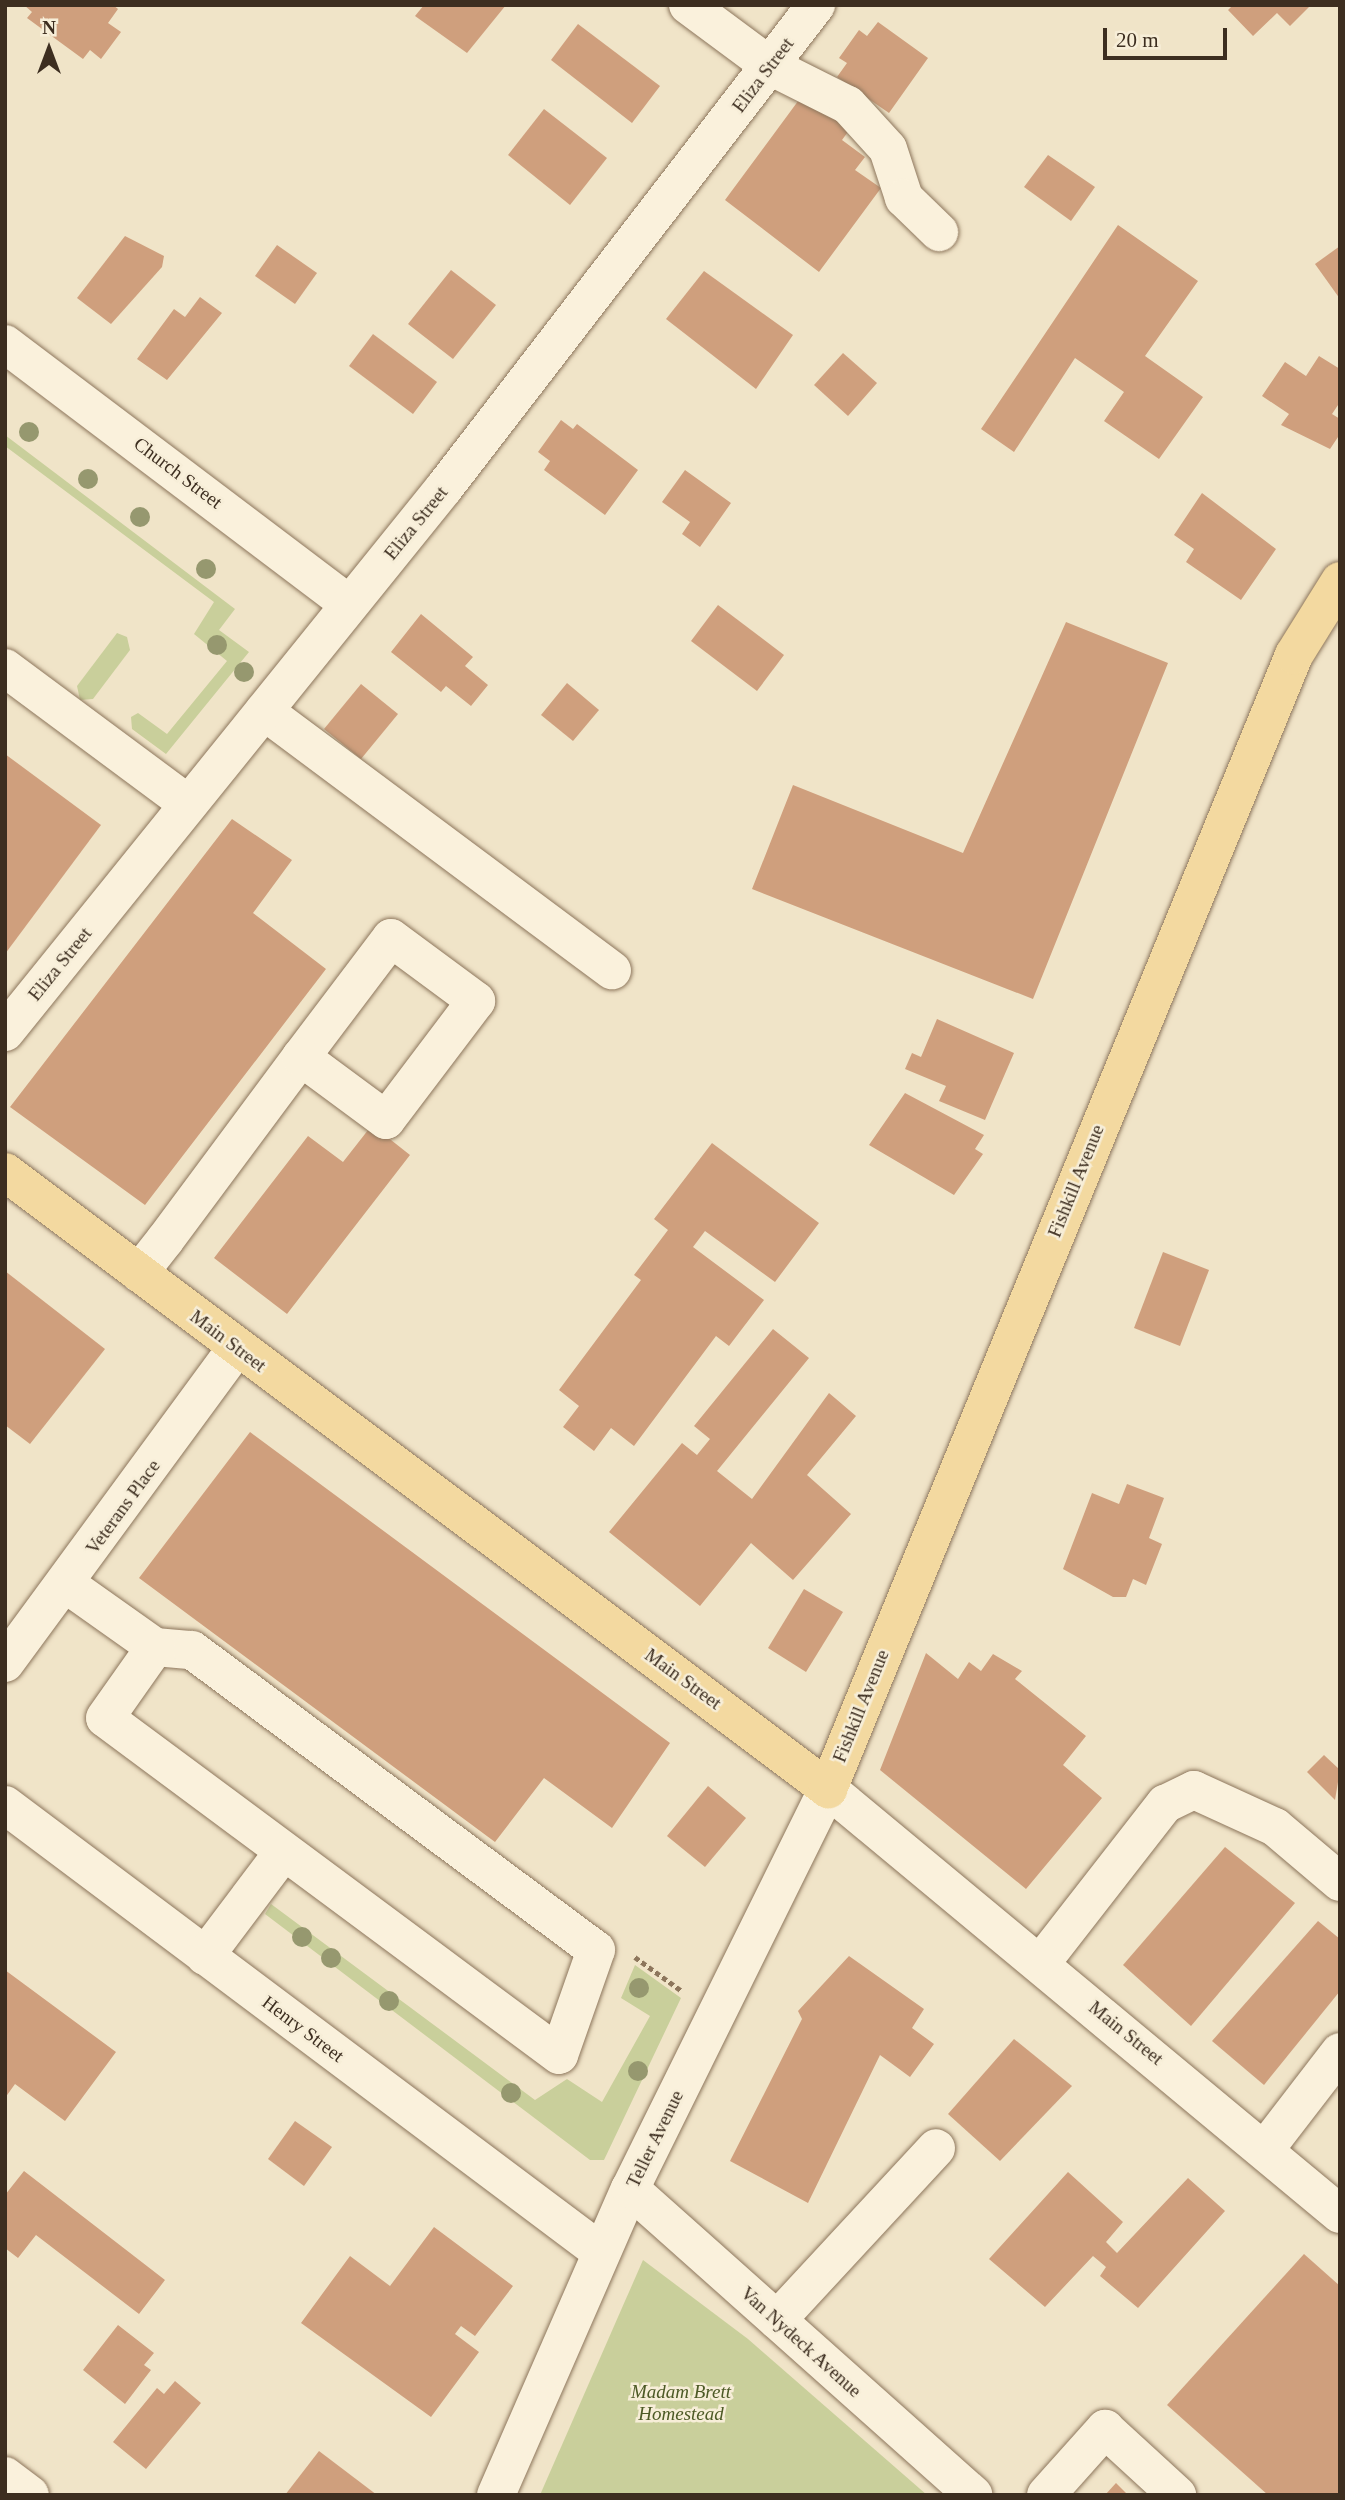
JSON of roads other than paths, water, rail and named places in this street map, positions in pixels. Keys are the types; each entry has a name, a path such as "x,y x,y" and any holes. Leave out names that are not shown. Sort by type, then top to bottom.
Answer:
{"main road":[{"name":"Fishkill Avenue","path":"828,1789 1294,654 1340,581"},
{"name":"Main Street","path":"5,1172 828,1789"}],"street":[{"path":"688,5 770,66 848,105 888,149 904,198 939,232"},
{"name":"Eliza Street","path":"5,1032 349,604 816,5"},
{"name":"Church Street","path":"5,344 349,604"},
{"path":"5,668 188,804"},
{"path":"264,711 612,970"},
{"path":"139,1273 301,1057 391,938 476,1001 386,1120 301,1057"},
{"name":"Veterans Place","path":"5,1663 66,1584 237,1347"},
{"path":"66,1584 155,1647 192,1650 596,1950 559,2055 105,1718 155,1647"},
{"name":"Main Street","path":"828,1789 1266,2148 1340,2214"},
{"name":"Teller Avenue","path":"496,2495 630,2189 828,1789"},
{"path":"1041,1964 1165,1804 1194,1790 1275,1827 1340,1882"},
{"name":"Henry Street","path":"5,1805 601,2252"},
{"path":"205,1956 284,1851"},
{"path":"1266,2148 1340,2052"},
{"path":"777,2320 936,2148"},
{"name":"Van Nydeck Avenue","path":"630,2189 973,2495"},
{"path":"1046,2495 1105,2429 1177,2495"},
{"path":"5,2476 30,2495"}],"park label":[{"name":"Madam Brett Homestead","path":"681,2403"}]}
